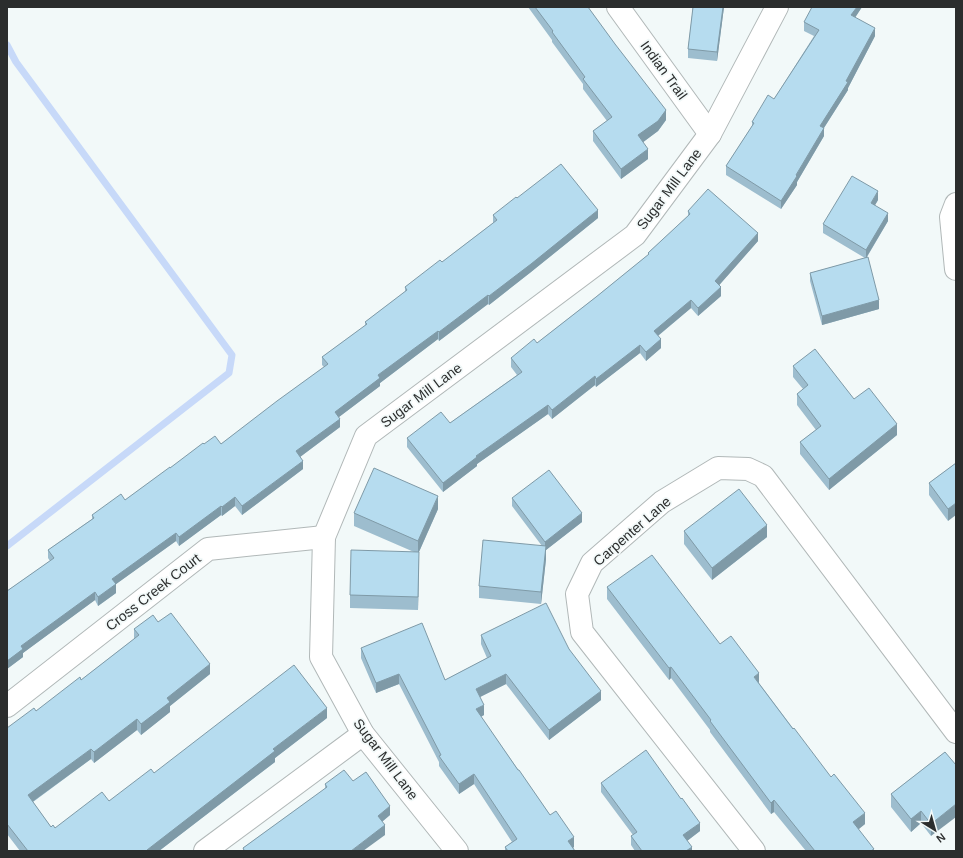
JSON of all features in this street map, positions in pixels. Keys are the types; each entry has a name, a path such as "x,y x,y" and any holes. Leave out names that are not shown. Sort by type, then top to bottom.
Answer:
{"street":[{"name":"Indian Trail","path":"618,7 710,134"},
{"name":"Sugar Mill Lane","path":"457,851 363,734 321,657 324,537 366,436 635,235 710,134 777,7"},
{"path":"956,204 951,217 956,269"},
{"name":"Carpenter Lane","path":"754,851 582,632 577,594 592,563 662,502 718,468 748,469 763,476 956,732"},
{"name":"Cross Creek Court","path":"7,706 208,549 324,537"},
{"path":"204,851 363,734"}],"building":[{"path":"535,7 588,7 666,110 658,121 638,135 648,149 621,169 593,131 612,117 583,79 585,77"},
{"path":"693,7 723,7 717,52 688,49"},
{"path":"812,7 857,7 851,15 875,28 846,81 848,82 820,126 824,128 781,201 726,166 754,123 752,122 768,95 774,99 819,30 804,22"},
{"path":"561,164 598,210 489,296 488,295 378,375 380,378 335,412 340,419 296,451 303,461 242,506 235,497 179,537 176,533 112,579 116,584 98,597 95,592 21,646 23,649 7,661 7,591 54,558 48,550 94,518 92,515 121,494 125,500 203,443 204,444 215,436 221,444 328,364 322,357 367,324 365,322 407,290 405,287 440,260 442,262 497,220 493,215"},
{"path":"852,176 878,191 871,203 888,213 866,250 823,224"},
{"path":"708,189 758,233 715,281 721,287 698,308 691,300 654,331 661,339 646,352 640,345 596,379 595,376 552,410 548,405 476,456 477,457 443,483 407,438 441,412 450,423 522,372 511,358 534,339 537,343 649,254 648,253 690,214 688,211"},
{"path":"868,257 879,300 822,316 810,273"},
{"path":"815,349 854,399 869,388 897,424 829,479 800,442 821,426 797,394 808,385 793,366"},
{"path":"956,463 956,503 948,509 929,483"},
{"path":"374,468 438,496 418,541 354,513"},
{"path":"549,470 582,513 545,542 512,498"},
{"path":"739,489 767,525 712,568 684,531"},
{"path":"483,540 546,546 541,592 479,586"},
{"path":"351,550 419,552 418,597 350,595"},
{"path":"652,555 720,644 731,636 759,673 754,677 793,729 794,728 831,777 834,774 865,813 853,822 874,849 871,851 815,851 774,800 771,803 671,667 669,668 607,587"},
{"path":"546,603 569,649 601,691 549,730 506,674 476,689 484,705 476,709 550,815 556,811 574,837 568,841 575,851 508,851 505,847 517,839 474,774 459,784 439,756 441,755 399,674 376,683 361,648 422,623 445,680 491,656 481,635"},
{"path":"171,613 210,664 167,698 170,702 141,724 137,719 94,752 91,749 28,795 51,827 53,825 55,828 102,792 109,801 151,769 154,773 294,665 327,708 273,749 275,751 147,850 148,851 28,851 7,824 7,728 34,708 36,711 80,677 81,680 139,635 134,629 153,615 158,622"},
{"path":"646,750 700,823 683,835 692,847 686,851 642,851 631,836 637,832 601,783"},
{"path":"945,752 956,765 956,804 931,824 921,811 911,819 891,794"},
{"path":"344,770 353,781 366,772 390,806 378,816 385,825 351,851 243,851 243,848 327,787 325,784"}],"waterway":[{"path":"7,45 16,62 232,355 229,373 7,546"}]}
